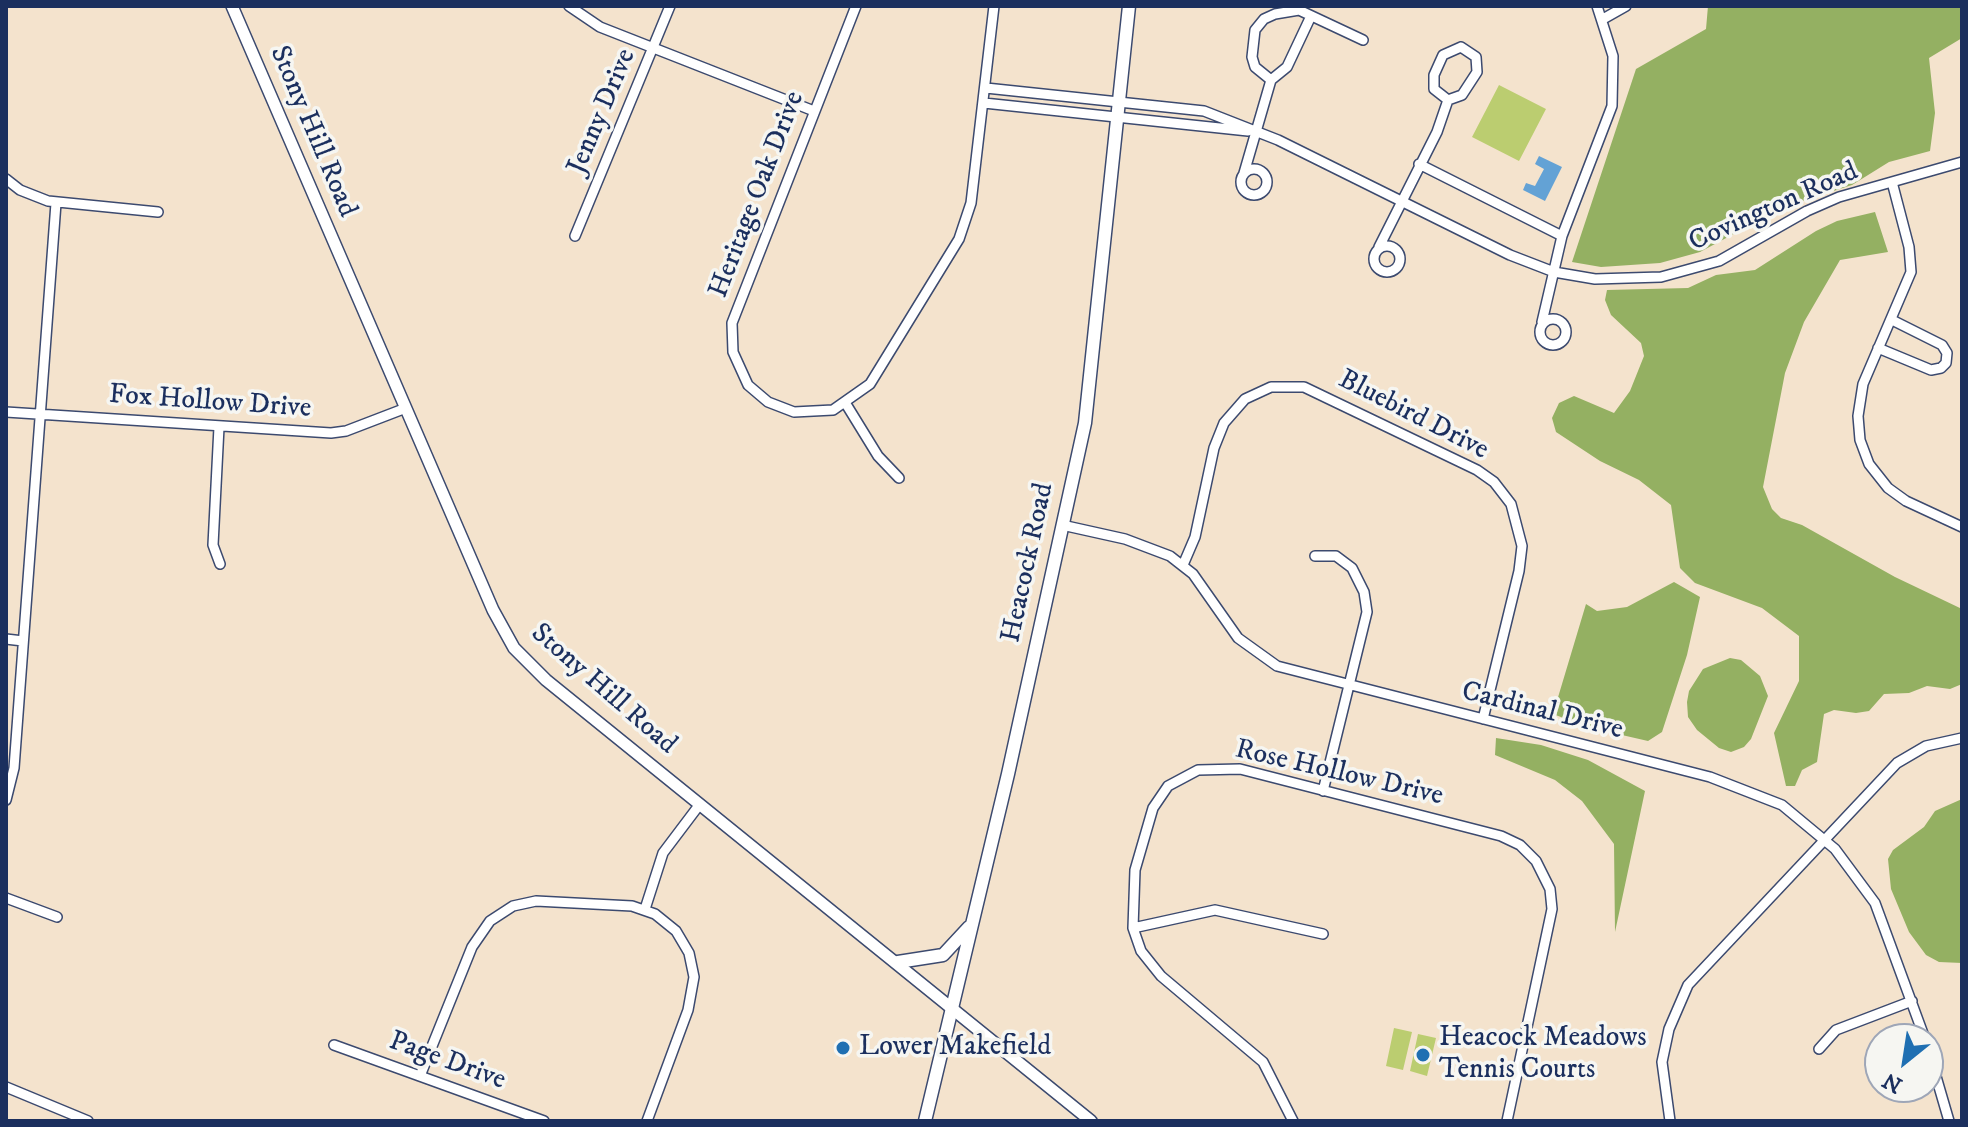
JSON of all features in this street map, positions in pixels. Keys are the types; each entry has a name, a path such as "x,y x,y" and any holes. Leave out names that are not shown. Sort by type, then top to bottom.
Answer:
{"main road":[{"name":"Heacock Road","path":"925,1121 972,925 1090,391 1129,6"},
{"path":"898,962 943,955 972,925"}],"street":[{"name":"Stony Hill Road","path":"232,6 493,610 514,648 546,680 952,1005 1091,1121"},
{"path":"569,6 600,27 814,111"},
{"name":"Jenny Drive","path":"575,236 670,6"},
{"name":"Heritage Oak Drive","path":"856,6 734,314 731,338 742,376 768,402 808,414 833,410 846,404 870,384 959,239 971,203 994,6"},
{"path":"1542,322 1562,236 1612,106 1615,69 1597,6"},
{"path":"1603,19 1626,6"},
{"path":"1271,80 1255,67 1252,57 1259,24 1289,9 1363,40"},
{"path":"1244,173 1271,80 1287,67 1311,16"},
{"path":"1467,48 1476,57 1477,72 1462,95 1448,100 1434,89 1434,75 1449,50 1467,48"},
{"name":"Covington Road","path":"986,88 1204,111 1258,132 1510,255 1554,272 1621,281 1686,272 1734,255 1807,211 1962,162"},
{"path":"1379,247 1437,132 1448,100"},
{"name":"Covington Road","path":"984,103 1258,132"},
{"path":"1419,164 1562,236"},
{"path":"6,179 33,197 56,203 158,212"},
{"path":"1892,182 1911,261 1907,288 1863,384 1858,416 1860,440 1869,464 1888,488 1906,501 1962,527"},
{"path":"6,800 14,768 56,203"},
{"path":"1878,348 1931,370 1946,363 1947,353 1942,345 1892,320"},
{"name":"Bluebird Drive","path":"1183,565 1195,537 1214,448 1224,423 1245,399 1271,387 1304,387 1477,470 1501,489 1511,504 1522,546 1519,571 1483,719"},
{"path":"846,404 878,456 899,478"},
{"name":"Fox Hollow Drive","path":"6,412 331,433 346,431 406,408"},
{"path":"219,427 213,545 220,564"},
{"name":"Cardinal Drive","path":"1062,525 1155,549 1183,565 1206,590 1238,638 1266,660 1298,673 1745,788 1782,805 1824,838 1849,865 1875,903 1920,1023"},
{"path":"1315,556 1332,555 1343,560 1359,578 1364,592 1365,626 1323,791"},
{"path":"6,639 23,641"},
{"path":"1670,1121 1662,1062 1669,1029 1682,994 1703,966 1897,763 1926,746 1962,738"},
{"name":"Rose Hollow Drive","path":"1293,1121 1278,1085 1263,1062 1161,976 1141,951 1133,928 1132,892 1147,821 1160,795 1178,779 1198,770 1229,767 1501,836 1529,852 1542,869 1550,889 1552,909 1507,1121"},
{"path":"645,909 663,853 700,804"},
{"path":"6,898 57,917"},
{"path":"420,1076 472,947 499,914 521,903 536,901 645,909 665,921 685,944 695,983 647,1121"},
{"path":"1133,928 1215,910 1323,934"},
{"path":"1819,1049 1836,1030 1912,1001"},
{"name":"Page Drive","path":"334,1045 544,1121"},
{"path":"6,1087 88,1121"}],"green space":[{"path":"1708,6 1962,6 1962,38 1929,58 1935,113 1930,151 1889,162 1852,185 1784,207 1700,252 1660,263 1601,267 1572,262 1636,69 1706,29"},
{"path":"1499,85 1546,109 1519,161 1472,137"},
{"path":"1875,212 1888,252 1840,260 1804,322 1785,373 1763,487 1772,509 1781,518 1802,525 1895,577 1962,609 1962,684 1950,689 1927,686 1909,693 1884,694 1869,711 1834,710 1824,714 1817,762 1802,770 1795,786 1786,786 1774,733 1799,681 1799,636 1762,608 1695,583 1680,568 1671,505 1639,480 1600,461 1556,432 1552,418 1559,403 1574,396 1614,413 1630,391 1644,356 1641,343 1611,315 1605,300 1607,290 1688,288 1716,275 1755,270 1816,231 1837,221"},
{"path":"1674,582 1700,597 1687,655 1662,732 1648,741 1587,727 1553,714 1586,604 1597,611 1627,607"},
{"path":"1730,658 1741,660 1760,676 1768,696 1751,739 1744,747 1731,752 1719,748 1697,730 1688,717 1687,702 1689,691 1703,669"},
{"path":"1496,738 1541,745 1588,760 1645,791 1615,932 1614,844 1582,801 1555,780 1495,755"},
{"path":"1962,799 1962,963 1939,962 1926,955 1909,932 1891,889 1888,859 1893,850 1924,827 1935,811"},
{"name":"Heacock Meadows Tennis Courts","path":"1394,1028 1412,1032 1403,1070 1386,1066"},
{"name":"Heacock Meadows Tennis Courts","path":"1418,1034 1436,1038 1427,1076 1410,1071"}],"water":[{"path":"1539,156 1562,167 1545,201 1523,190 1526,183 1535,186 1544,169 1535,164"}],"place":[{"name":"Lower Makefield","path":"843,1048"},
{"name":"Heacock Meadows Tennis Courts","path":"1423,1055"}]}
